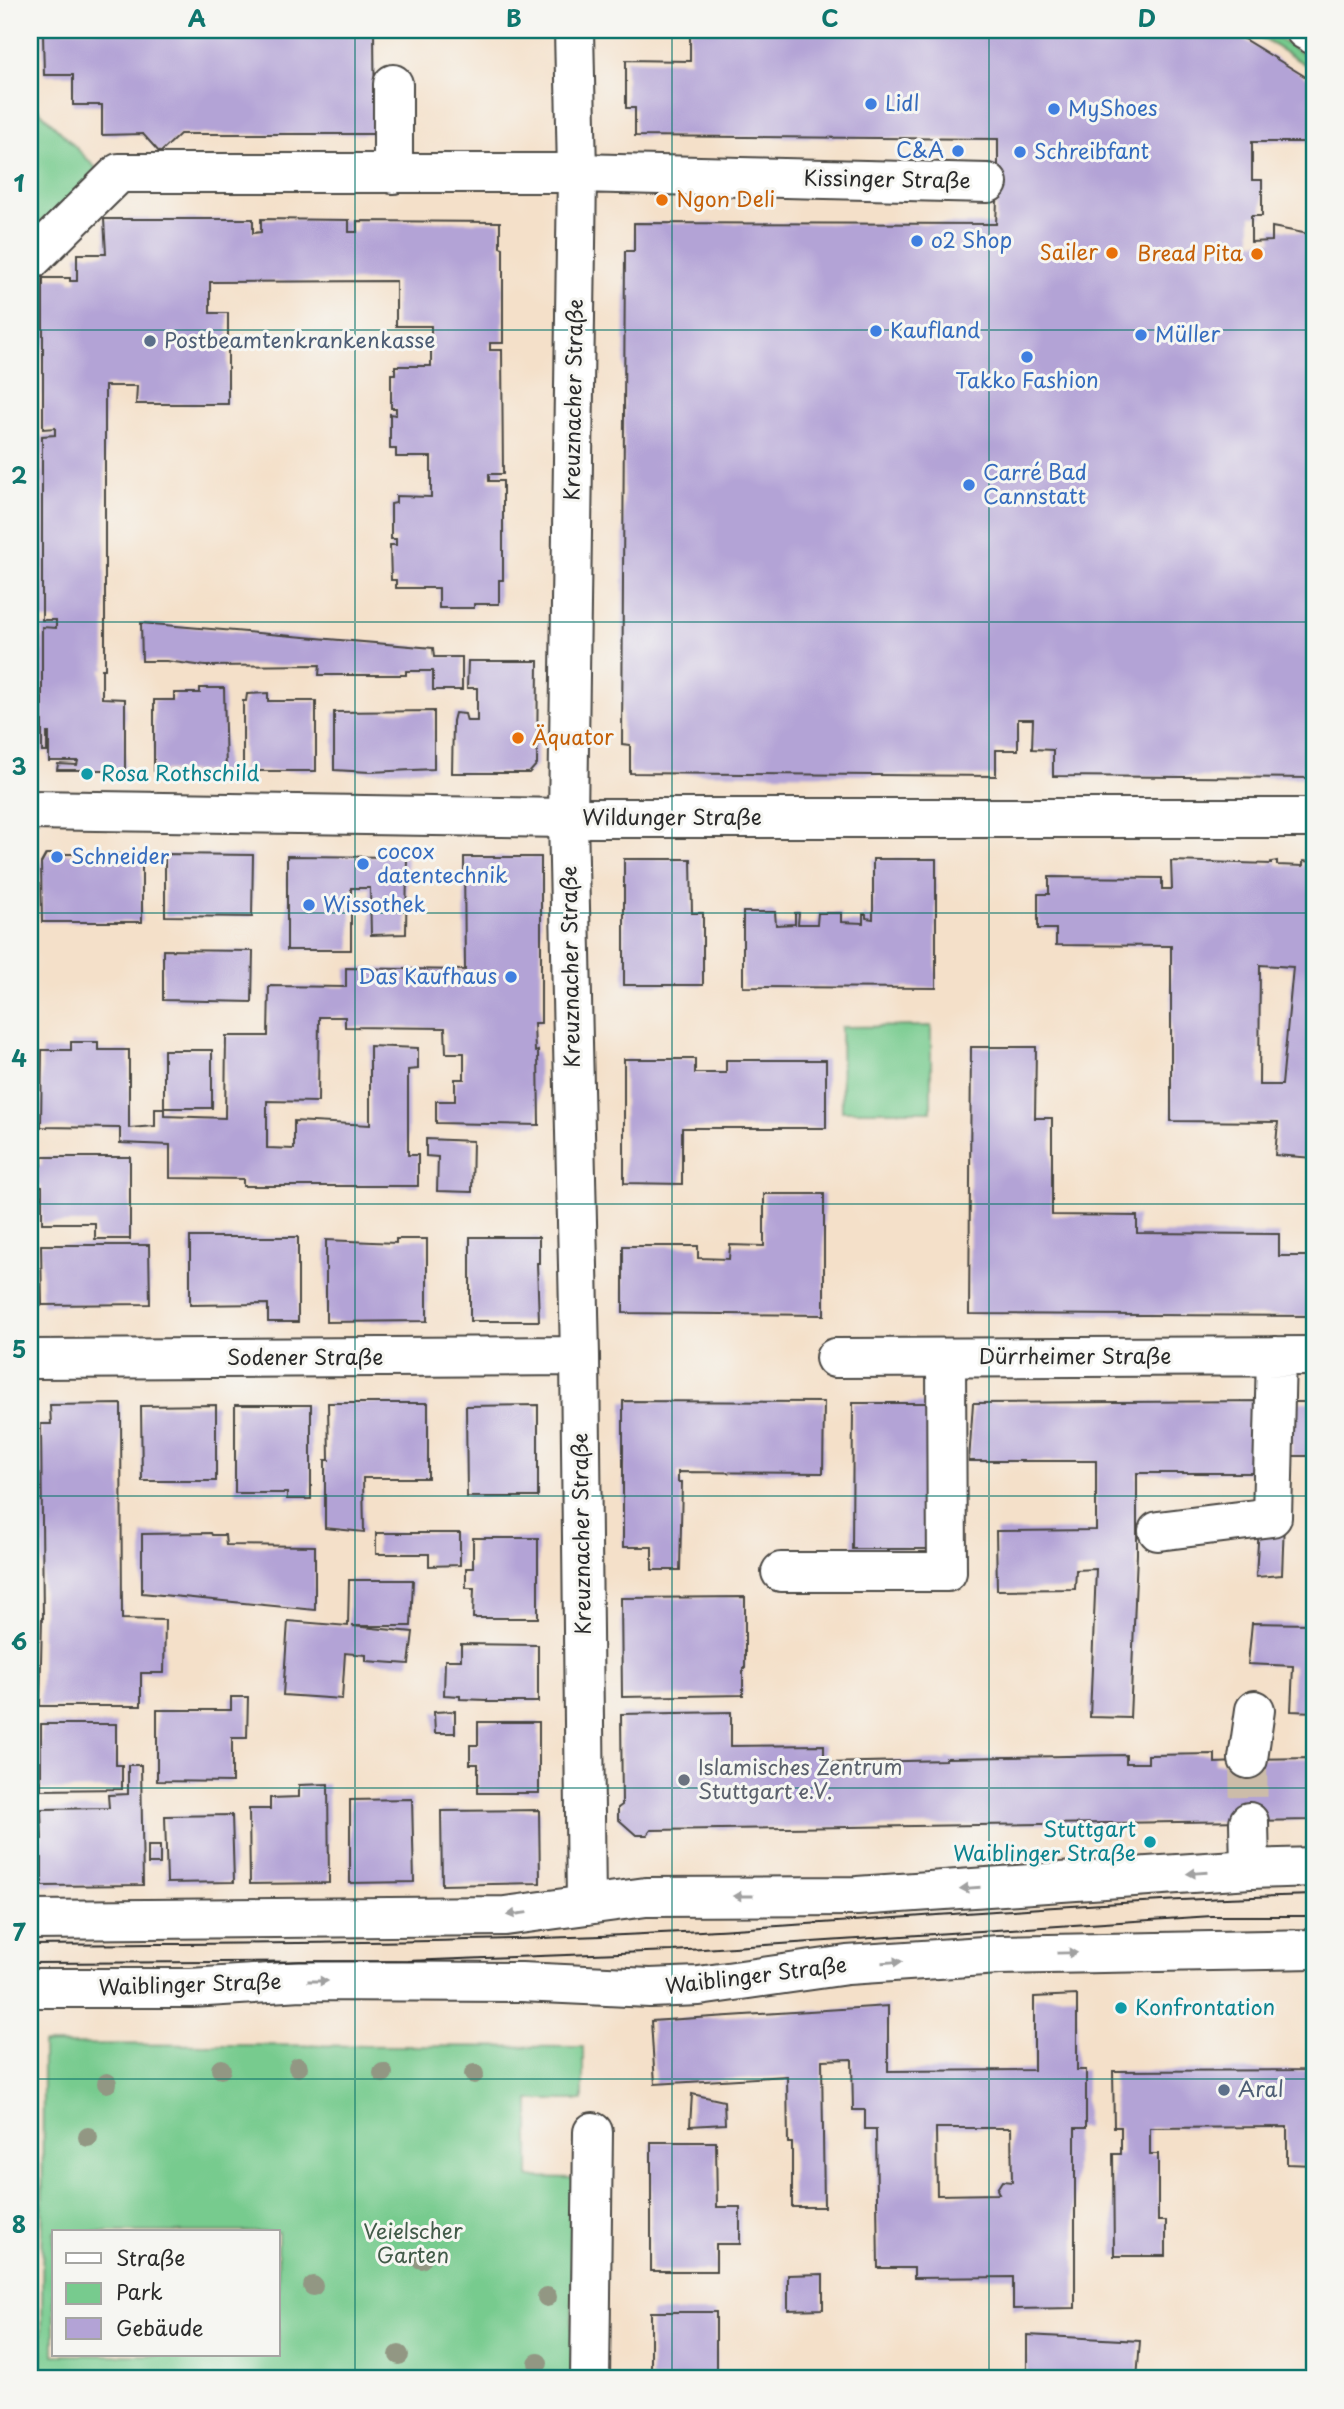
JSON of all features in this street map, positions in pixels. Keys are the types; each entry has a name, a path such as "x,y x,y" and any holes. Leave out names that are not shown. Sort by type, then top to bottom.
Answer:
{"street":[{"name":"Kreuznacher Straße","path":"574,30 577,173 568,818 580,1356 586,1905"},
{"path":"1305,30 1314,35"},
{"path":"393,84 393,174"},
{"name":"Kissinger Straße","path":"30,261 119,173 577,173 988,183"},
{"name":"Wildunger Straße","path":"30,810 568,818 1314,818"},
{"name":"Sodener Straße","path":"30,1359 580,1356"},
{"path":"1158,1531 1272,1517 1276,1356"},
{"name":"Dürrheimer Straße","path":"835,1358 1314,1356"},
{"path":"781,1572 947,1572 946,1358"},
{"path":"1248,1759 1255,1710"},
{"path":"1249,1822 1250,1869"},
{"path":"30,1920 505,1916 646,1897 857,1896 1314,1867"},
{"name":"Waiblinger Straße","path":"30,1988 191,1988 329,1981 521,1982 650,1988 699,1986 847,1965 999,1955 1314,1949"},
{"path":"590,2379 593,2132"}],"green space":[{"path":"1249,30 1264,30 1314,61 1314,70"},
{"path":"30,101 103,175 30,244"},
{"path":"931,1026 931,1111 842,1111 841,1027"},
{"name":"Veielscher Garten","path":"43,2044 583,2047 583,2100 529,2100 529,2177 573,2178 572,2379 42,2379"}],"building":[{"path":"39,30 374,30 375,134 180,134 160,153 143,134 102,135 102,105 73,105 73,75 44,75 43,34"},
{"name":"Carré Bad Cannstatt","path":"690,30 1229,30 1314,82 1314,142 1252,142 1252,180 1262,180 1262,216 1251,216 1251,242 1272,241 1272,227 1314,235 1314,778 1053,776 1053,750 1032,749 1033,719 1018,719 1018,750 996,750 996,776 630,773 630,745 622,744 625,251 634,251 634,223 996,224 997,200 988,200 988,165 998,165 998,139 635,136 635,108 626,108 626,60 690,61"},
{"path":"104,219 253,219 253,233 261,232 261,219 349,220 349,232 357,232 357,221 500,222 500,247 503,248 503,343 490,343 490,350 502,350 503,474 489,474 489,481 503,481 503,580 499,580 499,604 474,604 474,608 439,608 439,588 396,588 396,580 391,580 390,545 396,545 396,539 391,539 391,504 396,503 396,496 431,497 431,457 396,457 396,449 390,449 390,414 396,415 396,408 391,408 391,374 395,374 395,366 431,366 431,326 396,326 396,281 210,282 210,313 228,313 228,404 136,404 137,386 105,386 105,669 102,669 102,698 125,699 125,770 57,770 58,764 77,765 78,761 49,761 49,733 47,752 42,752 42,627 56,628 56,620 42,620 42,436 55,435 55,428 43,429 43,278 70,278 70,281 77,281 77,254 106,254"},
{"path":"141,623 433,648 434,657 462,657 462,690 433,690 433,671 406,671 406,675 319,675 320,665 205,666 142,661"},
{"path":"468,661 538,661 537,764 529,773 452,773 455,713 465,714 467,721 477,721 477,688 467,688"},
{"path":"200,688 224,688 226,772 154,771 154,700 174,700 174,693 200,693"},
{"path":"268,693 268,701 316,701 316,771 243,771 243,701 246,701 247,694"},
{"path":"434,711 434,769 370,772 334,770 334,712"},
{"path":"46,854 142,854 142,922 42,922 41,863"},
{"path":"165,854 253,855 252,917 165,916"},
{"path":"287,856 407,857 406,934 371,935 370,888 351,888 351,950 287,950"},
{"path":"464,857 541,857 541,1023 534,1023 535,1052 538,1051 539,1125 436,1123 436,1101 455,1101 455,1079 464,1079 464,1053 446,1053 445,1028 345,1027 345,1017 319,1017 318,1102 267,1101 267,1148 294,1149 294,1121 370,1125 370,1046 418,1048 418,1069 408,1070 408,1155 418,1155 418,1186 243,1186 243,1179 170,1178 170,1145 120,1143 120,1128 41,1127 42,1050 71,1050 71,1042 98,1042 98,1050 129,1050 129,1128 155,1126 155,1109 164,1109 164,1116 225,1118 226,1036 268,1036 269,986 346,987 346,968 465,970"},
{"path":"624,859 691,859 692,913 703,913 703,985 624,985"},
{"path":"873,859 936,859 936,988 743,987 743,912 775,912 776,925 795,924 795,913 799,913 798,924 817,924 818,913 841,913 841,922 863,923 863,914 866,914 866,918 873,919"},
{"path":"1171,861 1271,864 1277,861 1277,865 1303,866 1303,861 1314,862 1314,1158 1275,1155 1278,1122 1171,1121 1171,946 1056,945 1056,929 1038,929 1038,894 1049,894 1049,877 1162,878 1162,889 1172,889","holes":["1260,965 1293,967 1282,1085 1259,1085"]},
{"path":"163,950 253,951 252,1002 163,1000"},
{"path":"971,1047 1036,1047 1035,1118 1052,1118 1052,1215 1137,1216 1137,1233 1279,1234 1279,1256 1309,1256 1309,1253 1314,1253 1314,1316 969,1314"},
{"path":"164,1050 212,1050 212,1108 164,1108"},
{"path":"624,1059 695,1059 695,1073 726,1073 726,1060 826,1060 826,1128 682,1128 682,1184 624,1183"},
{"path":"426,1139 473,1141 472,1192 437,1191 438,1157 426,1156"},
{"path":"42,1157 130,1157 130,1239 95,1239 95,1223 42,1223 42,1186 33,1186 33,1166 42,1165"},
{"path":"764,1194 824,1194 824,1315 623,1313 623,1246 698,1246 698,1258 729,1259 730,1245 764,1246"},
{"path":"190,1237 298,1237 298,1322 268,1322 268,1304 190,1305"},
{"path":"470,1237 539,1237 539,1321 470,1321"},
{"path":"396,1239 427,1239 427,1321 326,1322 326,1240 396,1243"},
{"path":"41,1245 149,1245 150,1304 42,1305"},
{"path":"623,1401 824,1402 823,1473 678,1472 678,1482 682,1482 680,1570 652,1570 652,1547 623,1547"},
{"path":"1267,1401 1266,1473 1137,1473 1137,1554 1130,1718 1090,1717 1096,1569 1076,1570 1075,1589 997,1590 996,1531 1096,1530 1096,1461 969,1461 973,1403"},
{"path":"1292,1402 1314,1402 1314,1456 1292,1456"},
{"path":"328,1403 428,1403 428,1478 363,1478 364,1532 325,1528 325,1460 329,1460"},
{"path":"853,1403 931,1403 930,1549 852,1549"},
{"path":"121,1404 122,1619 165,1620 164,1673 141,1673 141,1706 40,1706 43,1618 41,1424 51,1424 50,1405"},
{"path":"216,1405 216,1481 142,1481 141,1406"},
{"path":"235,1405 311,1405 311,1499 287,1499 287,1493 235,1493"},
{"path":"538,1405 538,1497 467,1497 466,1406"},
{"path":"1284,1521 1282,1575 1256,1577 1259,1526"},
{"path":"376,1533 460,1533 460,1565 429,1566 429,1554 376,1554"},
{"path":"142,1534 225,1535 226,1545 315,1546 315,1610 142,1593"},
{"path":"473,1538 538,1538 538,1618 473,1618 474,1588 466,1588 466,1568 473,1568"},
{"path":"349,1580 413,1580 411,1626 352,1626 413,1632 409,1664 366,1661 366,1655 345,1653 342,1699 283,1695 288,1621 348,1626"},
{"path":"745,1597 743,1695 622,1697 621,1598"},
{"path":"1252,1623 1314,1624 1314,1712 1291,1711 1293,1666 1248,1664"},
{"path":"461,1644 538,1645 538,1702 487,1702 444,1695 445,1660 461,1660"},
{"path":"231,1697 248,1697 247,1738 232,1738 232,1782 157,1781 157,1710 231,1710"},
{"path":"455,1711 455,1733 435,1733 434,1712"},
{"path":"731,1712 731,1746 824,1745 824,1763 1126,1755 1126,1763 1148,1763 1148,1755 1215,1754 1215,1763 1237,1762 1237,1759 1314,1758 1314,1820 651,1830 647,1835 636,1835 618,1819 618,1808 622,1805 621,1714"},
{"path":"478,1722 539,1722 539,1793 478,1793 478,1764 470,1764 470,1745 478,1745"},
{"path":"41,1724 116,1724 116,1765 122,1765 122,1789 41,1790"},
{"path":"128,1765 141,1765 143,1885 42,1886 42,1858 37,1858 36,1839 42,1839 41,1809 109,1808 108,1795 128,1794"},
{"path":"328,1784 329,1883 250,1884 249,1809 270,1809 270,1798 299,1797 299,1785"},
{"path":"412,1799 414,1882 350,1883 350,1800"},
{"path":"539,1810 540,1883 442,1885 441,1811"},
{"path":"232,1815 234,1882 167,1883 165,1816"},
{"path":"148,1846 160,1846 160,1864 148,1864"},
{"path":"1077,1995 1077,2070 1086,2070 1086,2128 1075,2128 1075,2308 1013,2309 1013,2277 914,2278 914,2268 878,2268 876,2129 865,2129 865,2110 853,2110 852,2059 822,2060 824,2207 792,2207 792,2143 788,2143 787,2076 655,2084 651,2021 888,2006 888,2071 1034,2070 1034,1997","holes":["936,2128 1011,2128 1012,2182 1002,2181 997,2189 999,2194 937,2195"]},
{"path":"1311,2052 1314,2053 1314,2165 1287,2164 1287,2127 1150,2128 1150,2154 1158,2154 1158,2221 1166,2221 1166,2256 1114,2256 1113,2154 1121,2154 1121,2127 1114,2127 1113,2071 1309,2070"},
{"path":"692,2094 724,2101 725,2124 690,2126"},
{"path":"651,2142 716,2142 717,2207 740,2207 740,2244 716,2244 716,2271 651,2271"},
{"path":"823,2274 823,2309 788,2310 788,2275"},
{"path":"651,2312 716,2312 716,2379 651,2379"},
{"path":"1027,2335 1140,2341 1137,2379 1027,2379"}],"tunnel":[{"path":"1248,1759 1249,1822"}],"tram line":[{"path":"30,1945 356,1942 601,1936 1156,1901 1314,1895"},
{"path":"30,1963 407,1961 672,1951 1212,1916 1314,1916"}],"place":[{"name":"Lidl","path":"871,104"},
{"name":"MyShoes","path":"1054,109"},
{"name":"C&A","path":"958,151"},
{"name":"Schreibfant","path":"1020,152"},
{"name":"Ngon Deli","path":"662,200"},
{"name":"o2 Shop","path":"917,241"},
{"name":"Sailer","path":"1112,253"},
{"name":"Bread Pita","path":"1257,254"},
{"name":"Kaufland","path":"876,331"},
{"name":"Müller","path":"1141,335"},
{"name":"Postbeamtenkrankenkasse","path":"150,341"},
{"name":"Takko Fashion","path":"1027,357"},
{"name":"Carré Bad Cannstatt","path":"969,485"},
{"name":"Äquator","path":"518,738"},
{"name":"Rosa Rothschild","path":"87,774"},
{"name":"Schneider","path":"57,857"},
{"name":"cocox datentechnik","path":"363,864"},
{"name":"Wissothek","path":"309,905"},
{"name":"Das Kaufhaus","path":"511,977"},
{"name":"Islamisches Zentrum Stuttgart e.V.","path":"684,1780"},
{"name":"Stuttgart Waiblinger Straße","path":"1150,1842"},
{"name":"Konfrontation","path":"1121,2008"},
{"name":"Aral","path":"1224,2090"}]}
